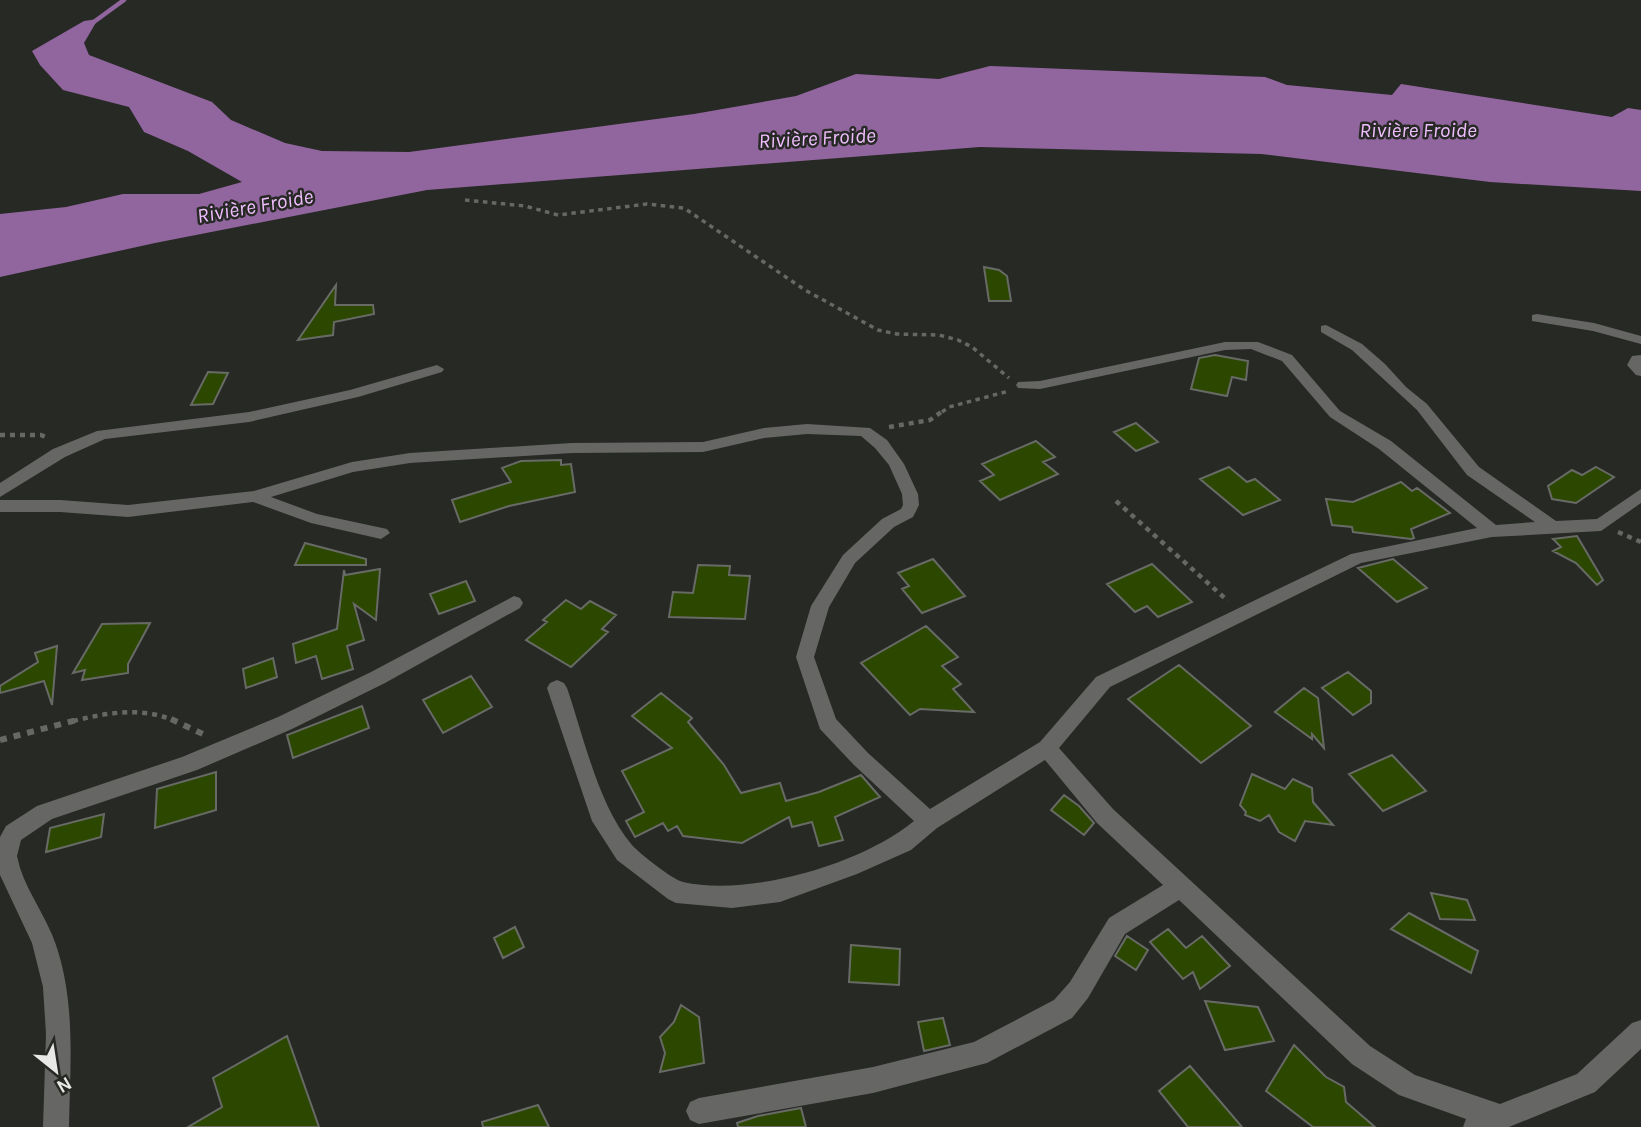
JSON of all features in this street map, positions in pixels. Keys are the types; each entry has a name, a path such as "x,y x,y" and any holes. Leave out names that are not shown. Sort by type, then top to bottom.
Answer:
{"street":[{"path":"1537,318 1594,327 1641,340"},
{"path":"1326,329 1357,347 1422,407 1473,471 1553,527"},
{"path":"1023,385 1040,385 1225,346 1252,345 1269,350 1287,358 1335,414 1385,445 1492,531"},
{"path":"1641,359 1637,359 1634,365 1641,372"},
{"path":"0,491 59,453 102,434 249,417 353,394 437,369"},
{"path":"0,506 60,506 128,511 256,496 352,467 410,458 572,448 703,447 764,433 807,429 865,431 881,444 896,464 910,494 911,505 907,513 888,523 849,559 820,606 805,657 827,723 861,760 929,821"},
{"path":"556,688 600,814 625,853 676,892 732,897 780,891 849,867 902,843 929,821 1047,748 1103,682 1357,558 1492,531 1601,525 1641,495"},
{"path":"256,496 285,511 316,521 381,533"},
{"path":"56,1127 57,1028 54,989 45,944 5,860 7,843 20,824 46,811 144,780 232,746 404,665 514,603"},
{"path":"1047,748 1105,816 1361,1055 1408,1086 1500,1117"},
{"path":"699,1111 873,1080 978,1054 1063,1009 1079,990 1117,926 1182,886"},
{"path":"1476,1127 1587,1083 1641,1032"}],"path":[{"path":"465,200 525,206 558,215 647,204 684,208 805,290 878,330 897,334 939,335 958,340 972,347 1004,376 1023,385"},
{"path":"865,431 930,420 949,408 990,398 1023,385"},
{"path":"0,435 41,435 50,439 59,453"},
{"path":"1116,501 1245,615"},
{"path":"0,740 65,722 141,711 152,712 232,746"}],"water":[{"name":"Rivière Froide","path":"98,19 84,43 89,55 212,102 231,120 285,143 322,151 409,152 694,114 796,96 856,74 939,79 990,66 1265,77 1287,85 1392,95 1401,84 1612,117 1628,108 1641,110 1641,191 1490,182 1261,154 980,147 427,190 155,243 0,277 0,214 66,207 123,194 199,194 242,182 188,151 144,132 129,107 63,90 40,65 32,51 84,21"}],"building":[{"path":"984,267 999,270 1007,276 1011,301 989,301"},
{"path":"336,285 335,305 373,305 374,314 334,322 333,335 298,340"},
{"path":"1215,355 1248,361 1246,380 1232,377 1227,396 1191,389 1199,358"},
{"path":"208,372 228,373 213,404 191,405"},
{"path":"1136,423 1158,442 1136,451 1114,432"},
{"path":"1036,441 1055,457 1043,462 1058,474 1000,500 980,481 994,475 982,464"},
{"path":"561,460 561,465 571,464 575,492 509,506 460,522 452,500 511,482 502,468 521,461"},
{"path":"1229,467 1247,482 1255,479 1280,500 1243,515 1200,479"},
{"path":"1596,467 1614,477 1576,503 1552,499 1548,486 1572,470 1582,475"},
{"path":"1401,482 1412,491 1417,488 1450,513 1411,529 1414,538 1411,539 1353,532 1352,527 1332,525 1326,499 1353,502"},
{"path":"1577,536 1603,580 1597,585 1576,563 1553,551 1561,547 1553,539"},
{"path":"305,543 366,559 366,565 295,565"},
{"path":"933,559 965,596 922,613 902,589 909,586 898,573"},
{"path":"1393,559 1427,588 1397,602 1358,568"},
{"path":"1152,564 1192,602 1158,617 1147,606 1135,612 1107,584"},
{"path":"698,565 730,566 729,575 750,576 745,619 669,617 673,592 693,593"},
{"path":"380,569 376,620 354,604 364,640 347,646 353,669 322,679 316,656 296,663 293,644 337,629 344,570 345,575"},
{"path":"466,581 475,601 439,614 430,594"},
{"path":"566,600 581,609 590,601 616,615 602,629 608,632 571,667 526,640 547,622 543,620"},
{"path":"150,623 128,664 128,673 82,680 85,670 73,673 102,624"},
{"path":"926,626 958,657 942,666 961,684 953,689 974,712 920,709 910,715 861,663"},
{"path":"57,646 52,705 44,681 0,693 0,686 38,662 35,653"},
{"path":"273,658 277,677 246,688 243,669"},
{"path":"1179,665 1251,726 1201,763 1128,699"},
{"path":"1348,672 1371,691 1371,703 1353,715 1322,688"},
{"path":"471,676 492,707 443,733 423,700"},
{"path":"1304,688 1318,698 1324,748 1312,734 1312,739 1275,712"},
{"path":"661,693 692,718 688,722 724,765 741,793 780,783 786,801 819,792 861,775 880,797 835,817 843,840 819,846 812,822 792,827 789,817 742,843 683,836 677,826 668,831 663,823 635,837 626,821 644,812 622,771 672,748 632,716"},
{"path":"362,706 369,728 293,758 287,735"},
{"path":"1392,755 1426,791 1383,811 1349,774"},
{"path":"216,772 216,810 155,828 157,789"},
{"path":"1252,774 1285,789 1293,779 1312,788 1313,802 1333,825 1305,821 1295,841 1279,832 1269,815 1260,821 1245,815 1246,812 1240,805"},
{"path":"1064,795 1079,806 1094,823 1084,835 1051,810"},
{"path":"104,814 101,837 46,852 50,828"},
{"path":"1431,893 1467,900 1475,920 1440,919"},
{"path":"1409,913 1478,951 1471,973 1391,929"},
{"path":"515,927 524,947 503,958 494,938"},
{"path":"1168,929 1186,948 1202,936 1230,966 1200,989 1193,972 1183,979 1150,942"},
{"path":"1127,936 1148,950 1136,970 1115,956"},
{"path":"851,945 900,949 899,985 849,982"},
{"path":"1205,1001 1258,1007 1274,1041 1225,1050"},
{"path":"681,1005 699,1017 704,1063 660,1072 665,1053 660,1037 674,1022"},
{"path":"943,1018 950,1045 924,1051 918,1022"},
{"path":"287,1036 319,1127 188,1127 222,1107 213,1078"},
{"path":"1294,1045 1326,1077 1344,1087 1346,1102 1375,1127 1313,1127 1266,1091"},
{"path":"1190,1066 1242,1127 1188,1127 1159,1091"},
{"path":"538,1105 549,1127 483,1127 482,1122"},
{"path":"801,1108 806,1127 738,1127 737,1123 758,1116"}],"waterway":[{"path":"91,24 124,0"}]}
